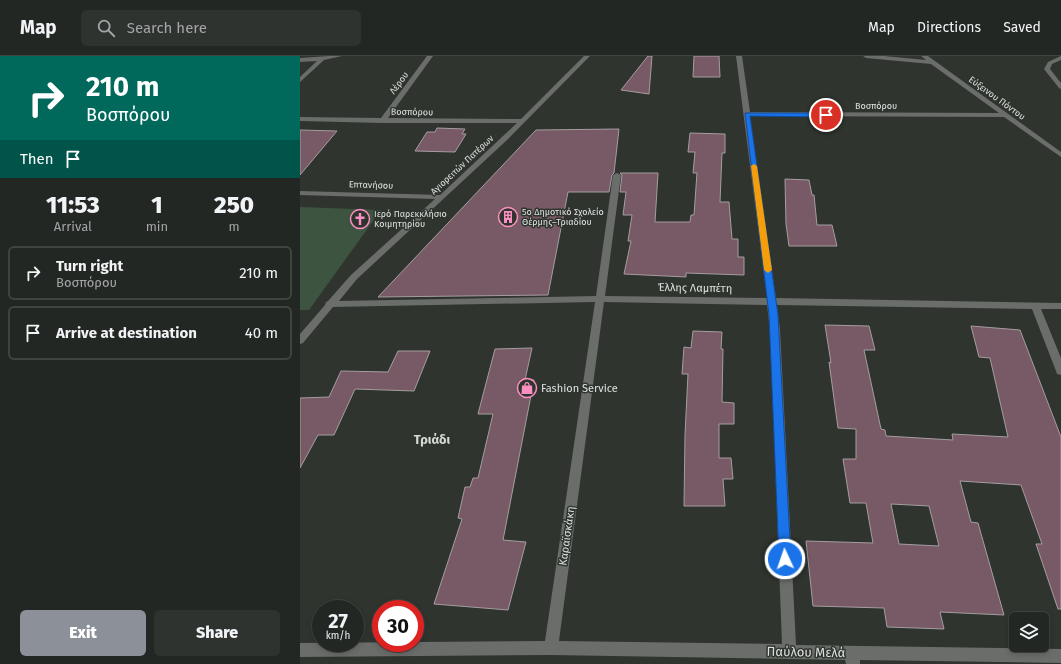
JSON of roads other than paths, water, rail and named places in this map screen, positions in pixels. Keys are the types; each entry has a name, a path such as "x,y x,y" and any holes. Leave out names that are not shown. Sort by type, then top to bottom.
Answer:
{"street":[{"path":"300,60 339,56"},
{"name":"Λέρου","path":"382,121 430,56"},
{"name":"Αγιορειτών Πατέρων","path":"300,340 329,304 367,264 442,198 523,121 587,56"},
{"path":"739,56 772,301 790,651"},
{"path":"866,56 932,62"},
{"name":"Εύξεινου Πόντου","path":"924,56 1061,155"},
{"path":"300,80 323,58"},
{"path":"1061,58 1052,62 1047,69 1061,87"},
{"name":"Βοσπόρου","path":"747,114 1005,115"},
{"name":"Βοσπόρου","path":"300,120 523,121"},
{"name":"Καραϊσκάκη","path":"551,648 617,175"},
{"name":"Επτανήσου","path":"300,193 442,198"},
{"name":"Έλλης Λαμπέτη","path":"329,304 600,299 1061,306"},
{"path":"1035,305 1056,347 1061,371"},
{"path":"300,650 551,648"},
{"name":"Παύλου Μελά","path":"551,648 790,651 852,658 1061,656"}],"place":[{"name":"5ο Δημοτικό Σχολείο Θέρμης–Τριαδίου","path":"508,217"},
{"name":"Ιερό Παρεκκλήσιο Κοιμητηρίου","path":"360,219"},
{"name":"Fashion Service","path":"527,388"}],"district":[{"name":"Τριάδι","path":"432,439"}]}
